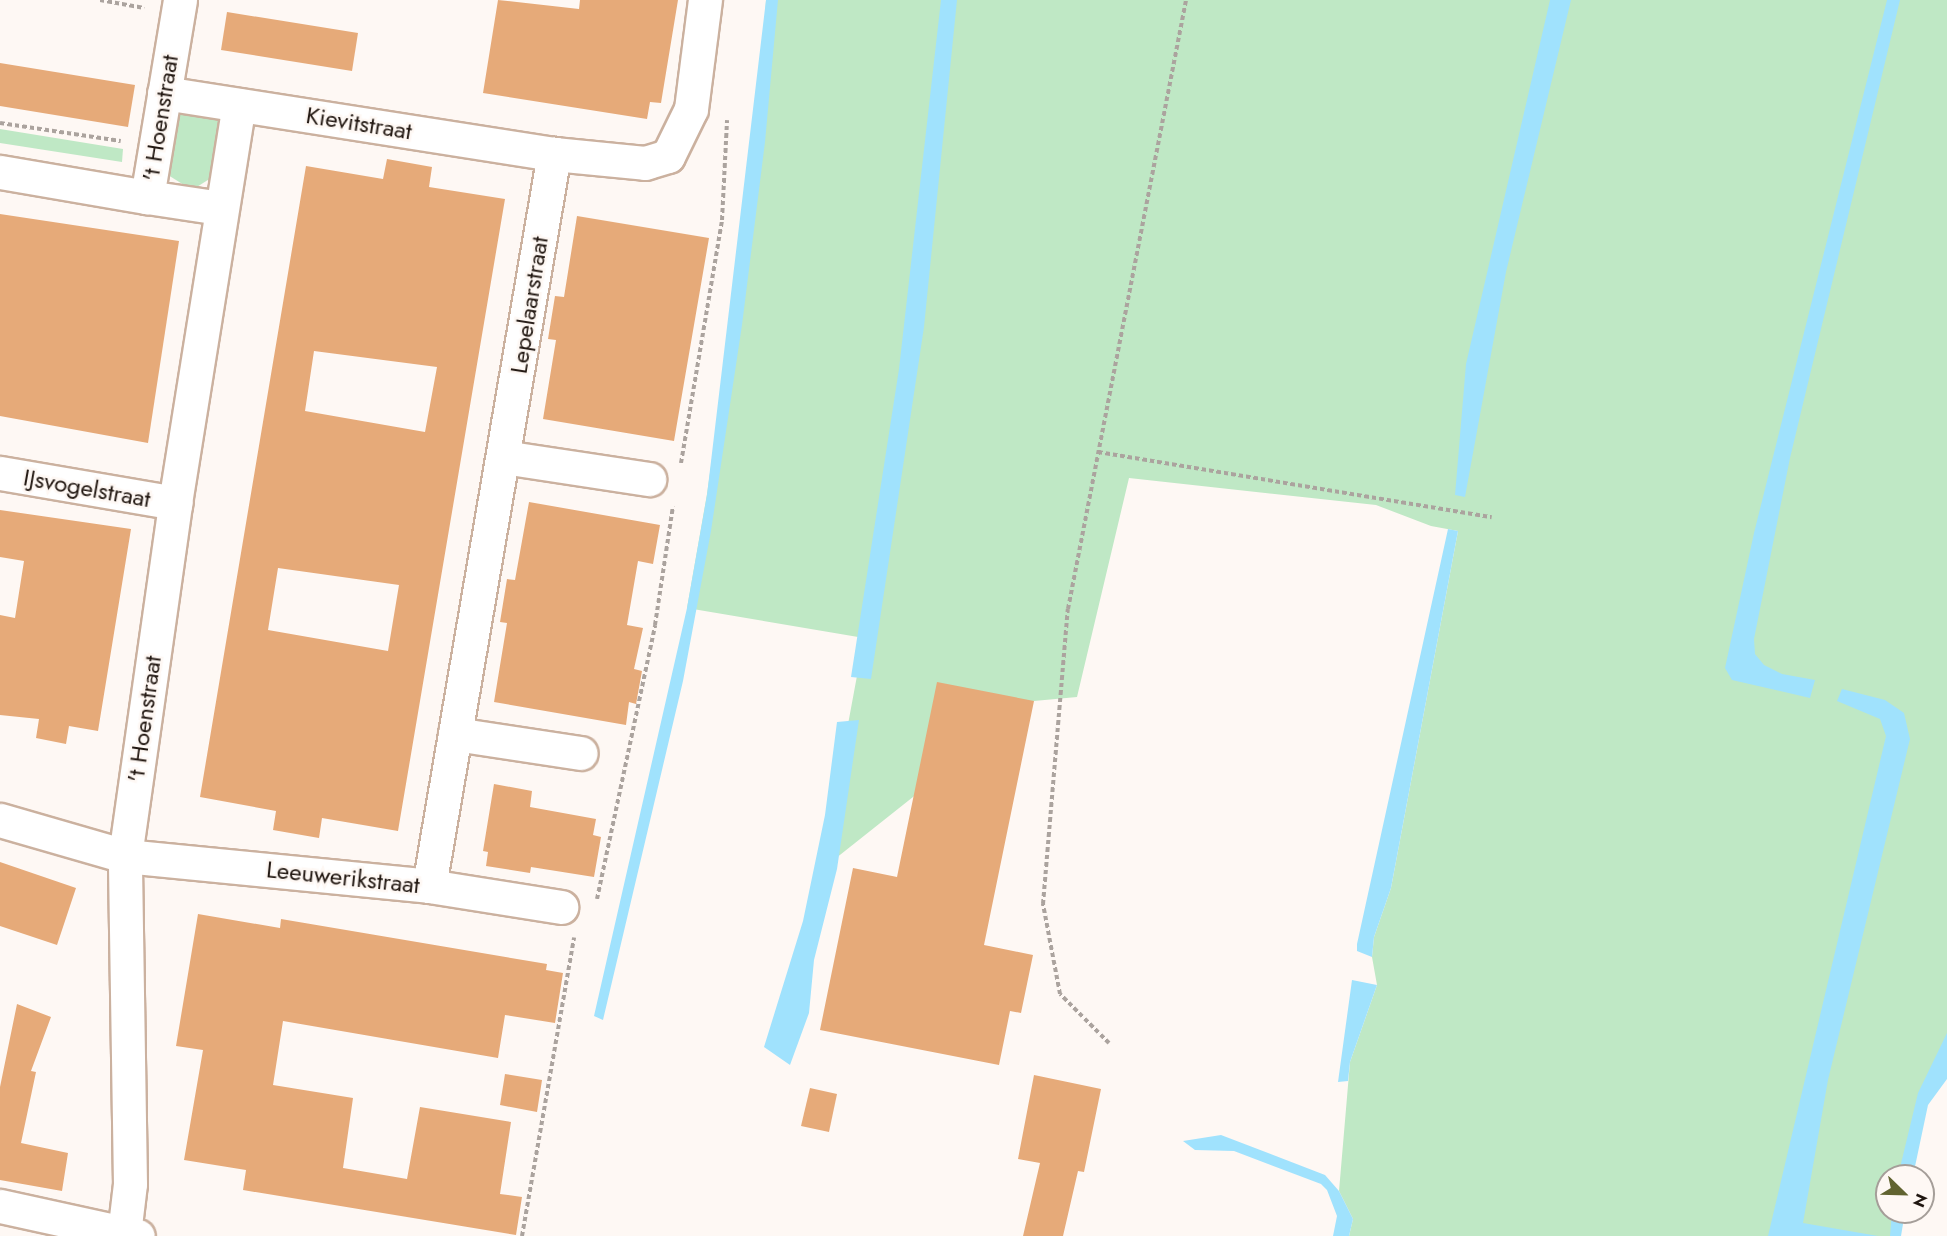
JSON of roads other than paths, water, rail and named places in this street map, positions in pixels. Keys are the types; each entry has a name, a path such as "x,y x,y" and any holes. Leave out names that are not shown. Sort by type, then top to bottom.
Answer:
{"street":[{"name":"Kievitstraat","path":"164,93 554,154 645,163 668,156 691,110 705,0"},
{"name":"'t Hoenstraat","path":"178,7 147,197 221,208"},
{"name":"'t Hoenstraat","path":"131,1235 125,856 175,503 239,105"},
{"name":"Lepelaarstraat","path":"429,885 554,154"},
{"path":"0,172 147,197"},
{"path":"503,457 668,482"},
{"name":"IJsvogelstraat","path":"0,473 175,503"},
{"path":"455,734 581,753"},
{"name":"Leeuwerikstraat","path":"0,820 125,856 429,885 568,921"},
{"path":"0,1206 131,1235"}],"water":[{"path":"766,0 778,0 765,142 742,325 711,531 683,681 603,1020 594,1016 687,608 707,495"},
{"path":"941,0 957,0 924,327 871,679 851,677 899,369"},
{"path":"1550,0 1571,0 1506,272 1465,497 1455,495 1466,364"},
{"path":"1887,0 1900,0 1790,458 1754,639 1755,654 1764,665 1782,674 1815,680 1810,698 1732,680 1725,668 1754,533"},
{"path":"1448,529 1458,531 1391,888 1374,937 1372,957 1357,951 1357,944"},
{"path":"1842,689 1885,700 1904,713 1910,739 1828,1080 1803,1223 1878,1236 1768,1236 1886,736 1880,719 1837,701"},
{"path":"859,720 837,869 814,960 809,1013 790,1065 764,1047 803,921 825,815 837,722"},
{"path":"1352,980 1377,985 1350,1062 1348,1081 1338,1082"},
{"path":"1947,1033 1947,1079 1928,1105 1916,1164 1901,1164 1918,1093"},
{"path":"1221,1135 1325,1175 1339,1191 1353,1219 1349,1236 1333,1236 1337,1216 1327,1190 1321,1184 1234,1151 1195,1150 1183,1141"},
{"path":"1891,1224 1903,1224 1901,1236 1890,1236"}]}
